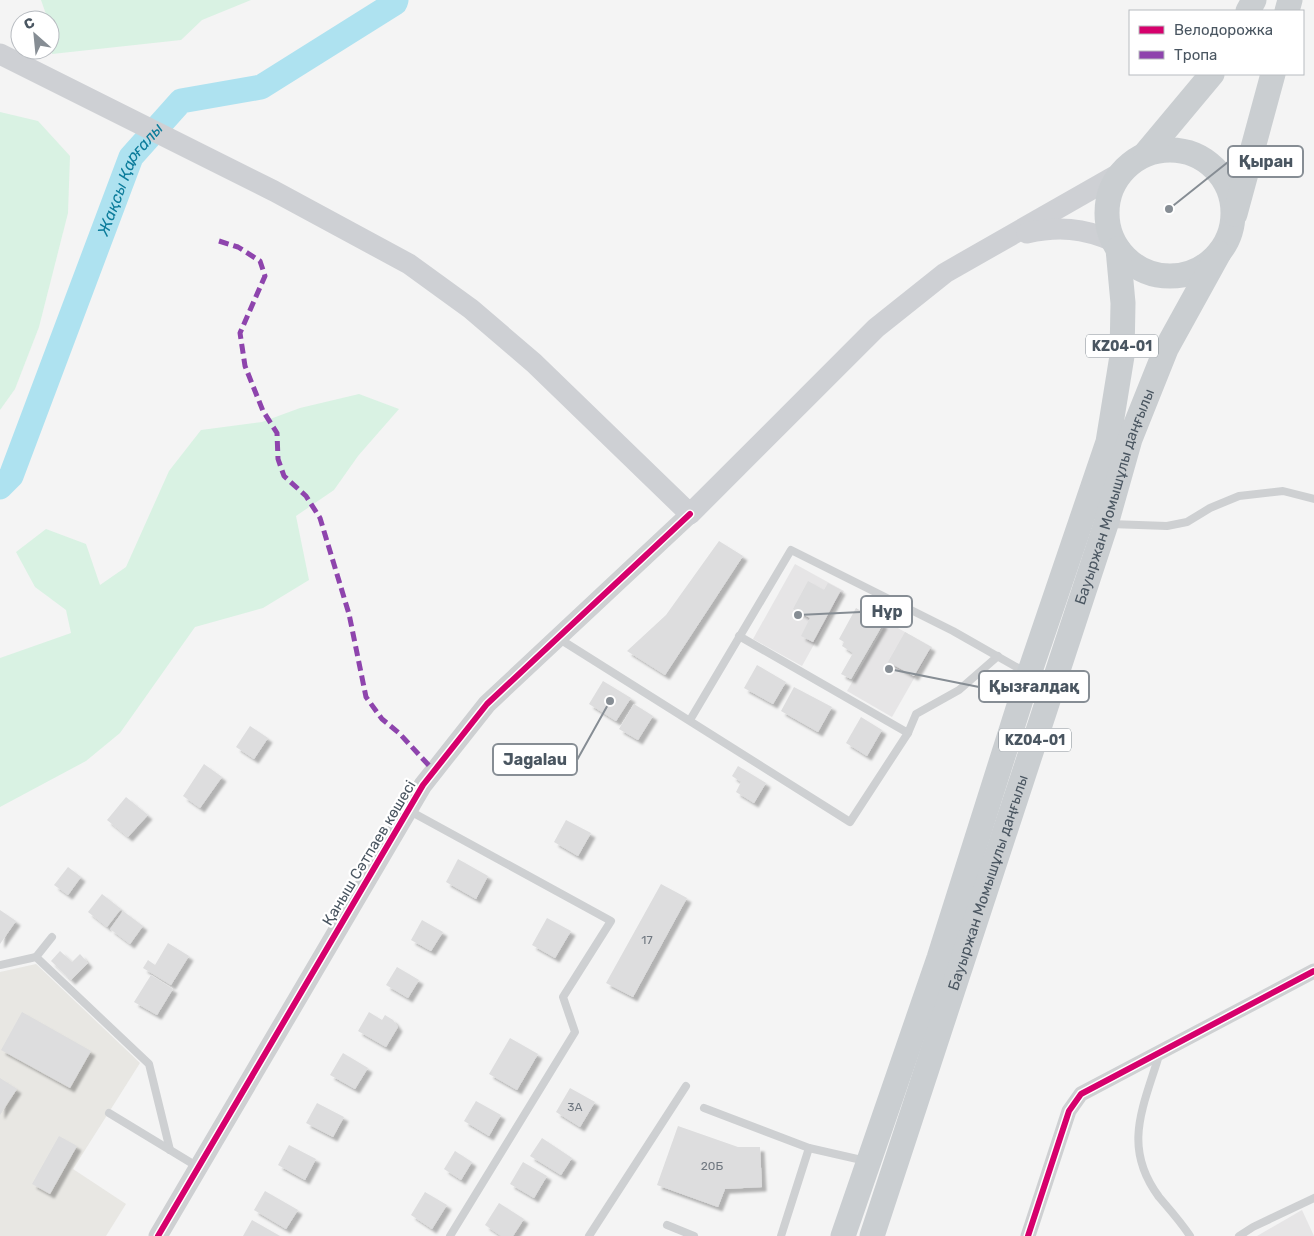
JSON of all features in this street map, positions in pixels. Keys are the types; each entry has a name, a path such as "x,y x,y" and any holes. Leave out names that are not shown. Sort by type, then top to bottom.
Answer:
{"main road":[{"path":"0,54 274,192 409,264 472,308 534,362 690,514 876,328 944,273 1120,173"},
{"name":"KZ04-01","path":"1146,153 1211,75"},
{"name":"KZ04-01","path":"1234,217 1232,196 1223,176 1208,161 1189,152 1167,149 1146,153 1132,161 1120,173 1111,188 1106,206 1107,224 1115,245 1131,263 1148,273 1168,276 1187,274 1204,266 1219,253 1229,236 1273,75"},
{"path":"1009,237 1052,228 1094,233 1115,245"},
{"name":"Бауыржан Момышұлы даңғылы","path":"843,1236 944,940 1029,674 1108,442 1122,356 1123,303 1115,245"},
{"name":"Бауыржан Момышұлы даңғылы","path":"872,1236 1106,524 1130,439 1166,349 1219,253"},
{"path":"887,1109 911,1117"}],"street":[{"name":"Қаныш Сәтпаев көшесі","path":"158,1236 422,785 488,704 690,514"},
{"path":"1028,1236 1069,1111 1081,1094 1314,971"}],"lane":[{"path":"1106,524 1167,526 1186,522 1210,508 1239,496 1283,490 1314,499"},
{"path":"690,720 791,550 953,631 1029,674"},
{"path":"739,636 908,733"},
{"path":"558,638 850,822 908,733 916,714 959,690 998,656"},
{"path":"408,810 611,921 563,997 576,1032 450,1236"},
{"path":"0,965 36,957 52,937"},
{"path":"36,957 149,1064 170,1150"},
{"path":"1160,1052 1138,1125 1137,1148 1143,1170 1159,1197 1178,1218 1190,1236"},
{"path":"589,1236 686,1086"},
{"path":"704,1108 809,1148 868,1162"},
{"path":"109,1113 198,1167"},
{"path":"781,1236 809,1148"},
{"path":"1239,1236 1262,1222 1314,1198"},
{"path":"667,1225 694,1236"}],"shaded area":[{"path":"795,564 844,591 802,666 753,639"},
{"path":"887,622 932,647 892,717 847,691"},
{"path":"36,964 140,1063 73,1169 126,1204 106,1236 0,1236 0,972"},
{"path":"1302,1210 1314,1236 1257,1236"}],"green space":[{"path":"41,0 251,0 202,20 181,40 60,53 60,10 44,10"},
{"path":"0,112 38,121 70,156 68,213 39,327 15,389 0,410"},
{"path":"359,394 399,409 358,456 334,490 296,516 309,580 263,608 195,627 120,733 86,761 0,807 0,658 71,633 66,610 35,587 16,552 46,529 86,544 100,585 126,567 169,471 201,430 262,422 300,408"}],"building":[{"path":"719,541 743,556 665,675 627,651 666,615"},
{"path":"808,581 824,590 828,583 841,590 813,642 801,636 810,618 793,609"},
{"path":"856,608 883,624 851,679 841,674 853,653 842,646 844,642 839,639"},
{"path":"905,632 931,647 914,676 888,662"},
{"path":"757,665 786,682 773,704 744,688"},
{"path":"603,681 631,698 616,721 589,704"},
{"path":"794,687 832,707 818,732 781,711"},
{"path":"634,704 653,716 638,740 619,729"},
{"path":"861,717 882,730 867,756 846,743"},
{"path":"250,726 268,738 254,759 236,747"},
{"path":"204,764 222,777 200,808 183,796"},
{"path":"738,766 766,783 754,803 736,792 741,782 732,776"},
{"path":"126,797 148,815 128,837 107,820"},
{"path":"566,820 591,833 578,856 554,842"},
{"path":"458,859 488,876 476,899 446,882"},
{"path":"68,867 81,877 68,895 54,885"},
{"path":"661,884 687,898 633,997 606,983"},
{"path":"102,894 121,909 107,927 88,912"},
{"path":"0,910 16,921 0,944"},
{"path":"123,911 143,926 130,944 110,929"},
{"path":"547,918 571,931 555,958 532,945"},
{"path":"422,920 443,932 431,951 411,940"},
{"path":"168,943 189,956 171,985 143,968 148,960 155,965"},
{"path":"60,951 72,962 80,954 88,963 71,980 51,961"},
{"path":"397,967 419,980 408,998 386,985"},
{"path":"151,975 173,989 157,1015 134,1002"},
{"path":"22,1012 91,1051 70,1088 1,1050"},
{"path":"369,1012 382,1020 385,1015 393,1020 398,1027 386,1047 358,1031"},
{"path":"510,1038 538,1054 517,1090 489,1074"},
{"path":"343,1053 368,1068 355,1089 330,1075"},
{"path":"0,1078 17,1089 0,1115"},
{"path":"570,1088 595,1102 580,1127 556,1112"},
{"path":"476,1101 501,1115 489,1136 464,1121"},
{"path":"317,1103 344,1117 333,1137 306,1123"},
{"path":"678,1126 738,1147 760,1147 762,1187 725,1189 718,1207 657,1185"},
{"path":"59,1136 77,1146 50,1194 32,1184"},
{"path":"542,1138 572,1158 561,1175 530,1156"},
{"path":"289,1145 316,1159 305,1180 278,1165"},
{"path":"455,1151 472,1162 461,1180 444,1169"},
{"path":"523,1162 547,1176 534,1198 510,1184"},
{"path":"265,1191 298,1210 286,1229 254,1210"},
{"path":"425,1192 447,1205 432,1229 411,1215"},
{"path":"499,1203 524,1219 513,1236 501,1236 485,1225"},
{"path":"252,1220 280,1236 243,1236"}],"waterway":[{"name":"Жақсы Қарғалы","path":"0,487 11,476 131,157 181,101 261,87 395,3 396,0"}],"marked path":[{"path":"219,241 238,247 260,261 265,276 240,333 245,366 263,411 277,433 278,459 284,476 306,496 320,518 349,614 366,697 382,719 399,733 434,771"}],"cycle path":[{"path":"158,1236 423,785 487,704 690,514"},
{"path":"1028,1236 1069,1111 1081,1094 1314,971"}],"place":[{"name":"Қыран","path":"1169,209"},
{"name":"Нұр","path":"798,615"},
{"name":"Қызғалдақ","path":"889,669"},
{"name":"Jagalau","path":"610,701"}]}
